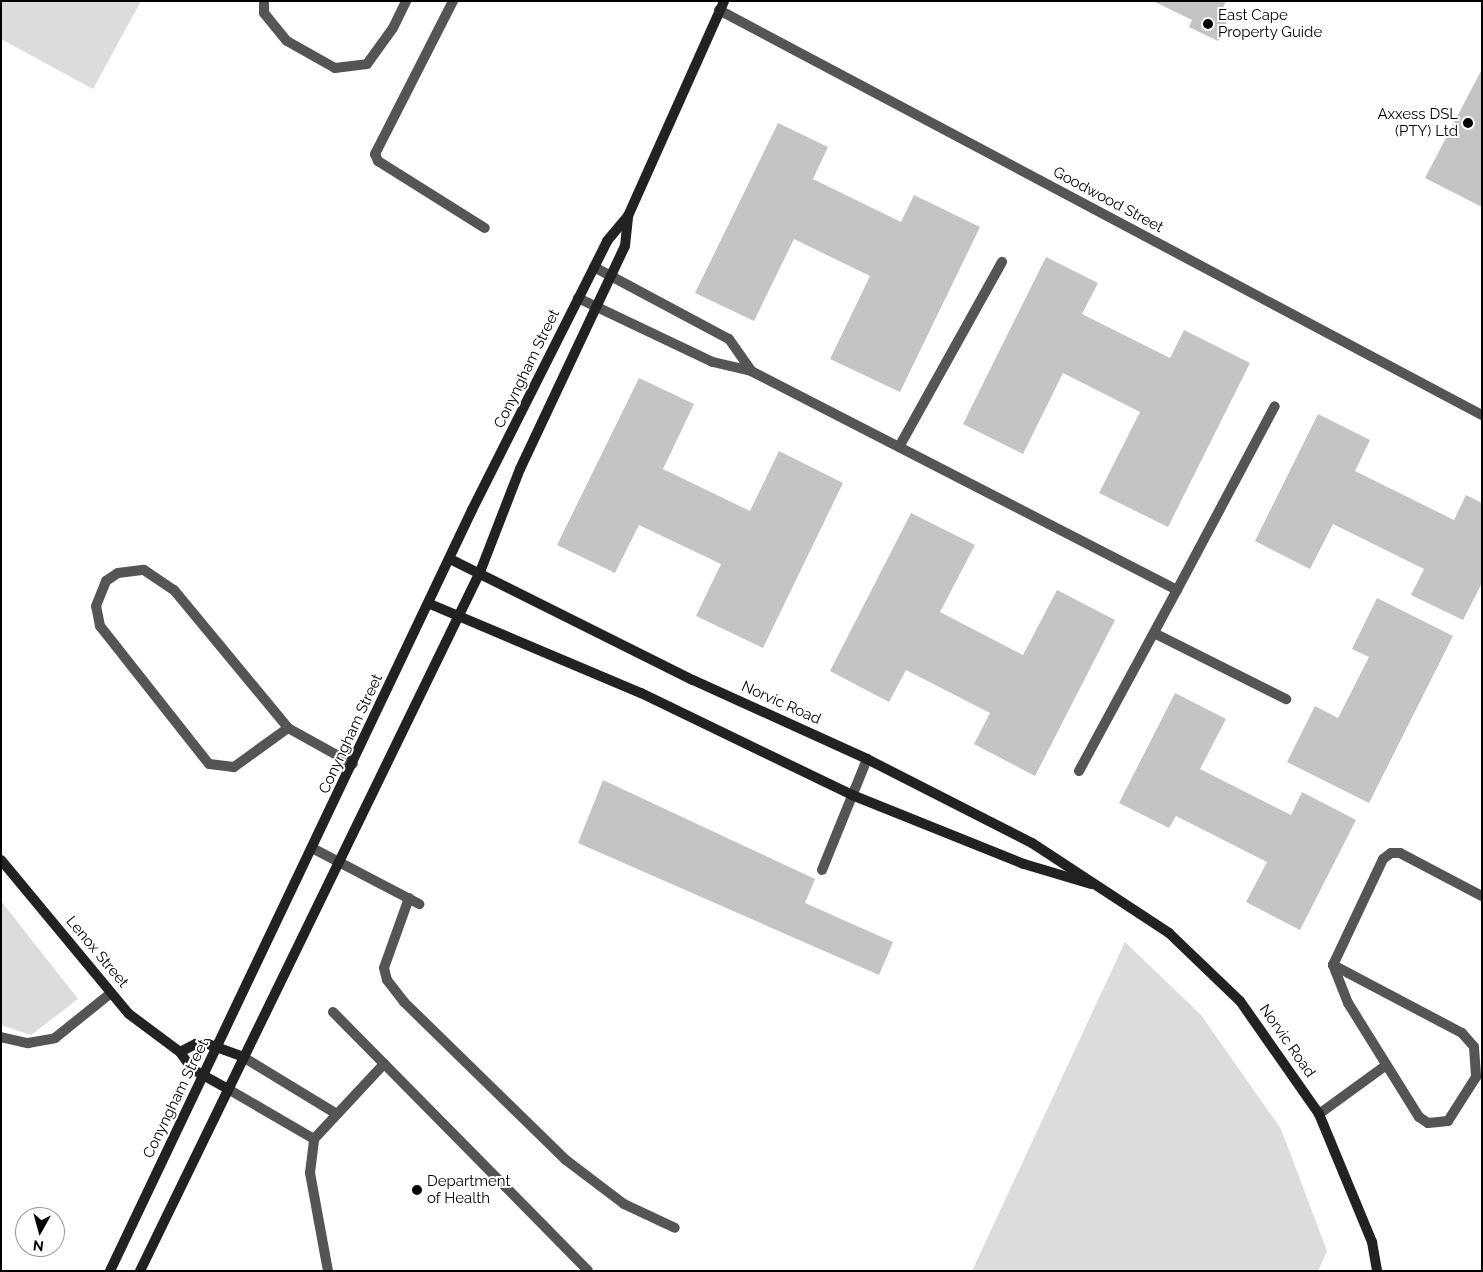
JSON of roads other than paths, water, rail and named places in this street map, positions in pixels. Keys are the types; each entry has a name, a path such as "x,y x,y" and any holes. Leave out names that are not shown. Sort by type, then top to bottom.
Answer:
{"street":[{"path":"264,1 264,13 286,41 335,68 367,64 393,28 406,1"},
{"path":"453,1 375,154 378,161 485,228"},
{"name":"Conyngham Street","path":"110,1271 314,849 450,559 578,298 612,232 628,216 722,6"},
{"name":"Goodwood Street","path":"722,6 1482,416"},
{"name":"Conyngham Street","path":"140,1271 480,572 520,469 594,305 628,238 628,216"},
{"path":"899,447 1002,262"},
{"path":"594,267 729,339 751,371"},
{"path":"578,298 713,362 751,371 1178,590"},
{"path":"1079,771 1178,590 1275,406"},
{"name":"Norvic Road","path":"450,559 480,572 693,680 867,759 1032,843 1066,862 1094,885 1169,934 1240,1001 1319,1114 1372,1242 1377,1271"},
{"path":"288,728 234,767 209,764 100,626 96,606 106,581 118,573 144,570 159,577 288,728 353,764"},
{"name":"Norvic Road","path":"430,604 460,614 641,693 852,795 1024,864 1094,885"},
{"path":"1154,633 1286,699"},
{"path":"822,870 867,759"},
{"path":"314,849 340,860 419,904"},
{"path":"1333,965 1462,1033 1474,1046 1476,1077 1448,1121 1428,1123 1419,1117 1385,1066 1348,1003 1333,965 1383,859 1391,853 1400,853 1482,896"},
{"name":"Lenox Street","path":"1,860 129,1014 180,1052 185,1062 204,1077 228,1089"},
{"path":"409,898 384,968 387,980 404,1002 566,1160 624,1204 675,1228"},
{"path":"1,1037 28,1043 55,1038 111,993"},
{"path":"333,1012 588,1271"},
{"path":"180,1052 196,1044 218,1046 243,1058 335,1113"},
{"path":"328,1271 310,1173 314,1139 335,1113 384,1064"},
{"path":"1319,1114 1385,1066"},
{"path":"228,1089 314,1139"}],"place":[{"name":"East Cape Property Guide","path":"1208,24"},
{"name":"Axxess DSL (PTY) Ltd","path":"1468,123"},
{"name":"Department of Health","path":"417,1190"}]}
